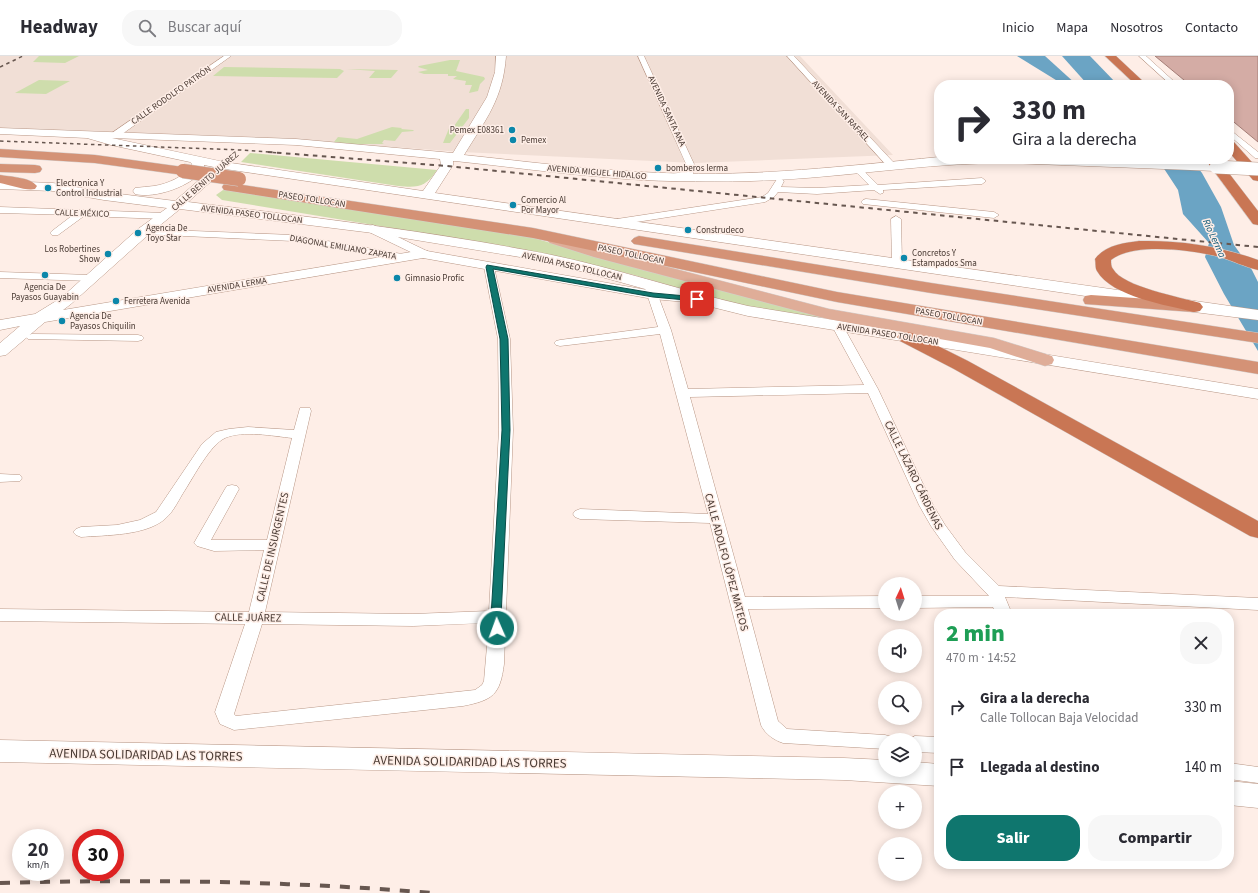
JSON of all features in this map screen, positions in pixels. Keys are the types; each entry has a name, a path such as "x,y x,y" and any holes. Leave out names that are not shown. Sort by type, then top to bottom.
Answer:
{"highway":[{"path":"1111,57 1110,60 1112,64 1127,80"},
{"path":"1111,57 1136,80"},
{"path":"1138,58 1145,70 1155,80"},
{"path":"1234,141 1258,168"},
{"path":"0,147 160,152"},
{"path":"1234,150 1258,177"},
{"name":"PASEO TOLLOCAN","path":"0,153 88,158 179,175 223,188 533,233 837,297 1256,368"},
{"path":"1217,164 1258,221"},
{"path":"1218,164 1258,204"},
{"path":"0,168 46,169"},
{"name":"PASEO TOLLOCAN","path":"97,172 179,175"},
{"path":"0,179 19,182 30,186"},
{"name":"PASEO TOLLOCAN","path":"223,188 552,227 931,288 1258,338"},
{"path":"1194,307 1136,291 1114,280 1105,271 1102,263 1106,256 1116,250 1153,246 1183,247 1216,252 1258,265"},
{"path":"931,288 1036,298 1118,301 1194,307"},
{"path":"906,337 968,369 1258,531"}],"main road":[{"path":"459,134 484,97 490,82 493,56"},
{"path":"428,195 447,166 449,155 492,100 499,79 501,56"},
{"path":"0,131 253,140"},
{"path":"87,134 111,142 194,160 259,171 1194,307 1258,315"},
{"name":"AVENIDA MIGUEL HIDALGO","path":"253,140 449,155 604,174 672,177 779,176 934,162"},
{"name":"CALLE BENITO JUÁREZ","path":"0,364 32,337 91,278 142,232 165,216 222,165 253,140"},
{"path":"53,187 142,191 160,190 171,187 196,171 199,165 194,160"},
{"path":"690,164 714,173 750,177"},
{"path":"1134,164 1178,164"},
{"path":"1230,164 1258,168"},
{"path":"259,171 234,175 213,200 293,214 316,222"},
{"name":"AVENIDA PASEO TOLLOCAN","path":"0,185 53,187 104,196 373,229 564,262 651,290 748,311 1258,394"},
{"path":"533,233 608,256 817,312 994,343 1045,360"},
{"name":"DIAGONAL EMILIANO ZAPATA","path":"402,257 423,254"},
{"name":"AVENIDA LERMA","path":"62,308 402,257"},
{"name":"CALLE BENITO JUÁREZ","path":"0,351 40,318 62,308"},
{"path":"0,324 40,318"},
{"name":"AVENIDA SOLIDARIDAD LAS TORRES","path":"0,751 836,768 934,775"},
{"path":"1234,794 1258,796"}],"street":[{"name":"CALLE RODOLFO PATRÓN","path":"115,135 228,56"},
{"name":"AVENIDA SANTA ANA","path":"641,56 690,164"},
{"name":"AVENIDA SAN RAFAEL","path":"790,56 892,166"},
{"path":"1138,58 1168,80"},
{"path":"1145,70 1156,75 1162,80"},
{"path":"1234,135 1258,156"},
{"path":"672,177 690,172 690,164"},
{"path":"857,169 893,205"},
{"path":"617,222 765,199 776,189 780,180 779,176"},
{"path":"776,189 817,191 982,181"},
{"path":"866,202 994,215"},
{"name":"CALLE MÉXICO","path":"0,210 165,216"},
{"path":"55,234 82,213"},
{"path":"896,219 897,263"},
{"path":"373,229 423,254 489,267 651,290"},
{"name":"DIAGONAL EMILIANO ZAPATA","path":"142,232 288,238 402,257"},
{"path":"489,267 504,339 506,430 496,617"},
{"path":"0,275 91,278"},
{"name":"CALLE ADOLFO LÓPEZ MATEOS","path":"651,290 665,330 682,392 770,725 783,736 878,742"},
{"name":"CALLE LÁZARO CÁRDENAS","path":"838,326 872,389 926,504 938,526 952,546 999,602"},
{"path":"560,343 665,330"},
{"path":"32,337 138,338"},
{"path":"682,392 872,389"},
{"name":"CALLE DE INSURGENTES","path":"305,411 256,617 224,712 227,720 234,723 463,700 482,696 490,689 493,683 497,628 496,617"},
{"path":"81,532 117,530 145,524 161,515 211,442 222,435 252,432 300,434"},
{"path":"0,478 15,478"},
{"path":"232,489 202,543 214,546 273,545"},
{"path":"580,514 716,519"},
{"path":"739,603 878,602"},
{"path":"922,602 1258,604"},
{"name":"CALLE JUÁREZ","path":"0,615 413,620 496,617"},
{"path":"922,744 934,745"},
{"path":"1234,772 1258,775"}],"shaded area":[{"path":"0,56 800,56 893,155 695,163 461,152 258,137 0,128"}],"green space":[{"path":"39,56 79,56 65,63 33,62"},
{"path":"450,60 460,60 456,71 484,77 485,79 480,84 478,91 469,93 472,85 465,85 466,81 453,79 457,76 448,76 448,74 424,74 418,72 428,70 418,67 419,66"},
{"path":"224,67 340,69 344,71 337,78 213,76"},
{"path":"346,69 398,70 391,78 369,78 375,71"},
{"path":"39,80 70,81 46,94 15,93"},
{"path":"466,109 469,109 469,118 450,143 443,143 450,126 454,126"},
{"path":"392,127 414,131 402,132 395,141 384,140 382,143 384,143 382,144 360,145 334,142 338,137 357,139"},
{"path":"250,153 437,170 429,180 421,185 411,187 398,186 241,162"},
{"path":"223,190 527,236 643,270 806,311 836,321 740,306 634,275 538,252 222,200 216,195"}],"water":[{"path":"1017,56 1045,56 1071,80 1056,80"},
{"path":"1062,56 1090,56 1113,80 1084,80"},
{"name":"Río Lerma","path":"1161,164 1195,164 1202,173 1221,207 1234,245 1252,270 1258,282 1258,351 1224,294 1205,257 1209,243 1183,214 1178,190"}],"building":[{"path":"1155,56 1258,56 1258,142 1234,122 1234,80 1184,80"}],"railway":[{"path":"0,67 23,56"},
{"path":"0,141 276,153"},
{"path":"268,152 276,153"},
{"path":"276,153 281,153"},
{"path":"276,153 447,166 1258,247"},
{"path":"0,883 109,881 217,882 325,886 433,893"}],"place":[{"name":"Pemex E08361","path":"512,130"},
{"name":"Pemex","path":"513,140"},
{"name":"bomberos lerma","path":"658,168"},
{"name":"Electronica Y Control Industrial","path":"48,188"},
{"name":"Comercio Al Por Mayor","path":"513,205"},
{"name":"Construdeco","path":"688,230"},
{"name":"Agencia De Toyo Star","path":"138,233"},
{"name":"Los Robertines Show","path":"108,254"},
{"name":"Concretos Y Estampados Sma","path":"904,258"},
{"name":"Agencia De Payasos Guayabin","path":"45,275"},
{"name":"Gimnasio Profic","path":"397,278"},
{"name":"Ferretera Avenida","path":"116,301"},
{"name":"Agencia De Payasos Chiquilin","path":"62,321"}],"route":[{"path":"497,628 496,617 506,430 504,339 489,267 653,295 697,299"}]}
